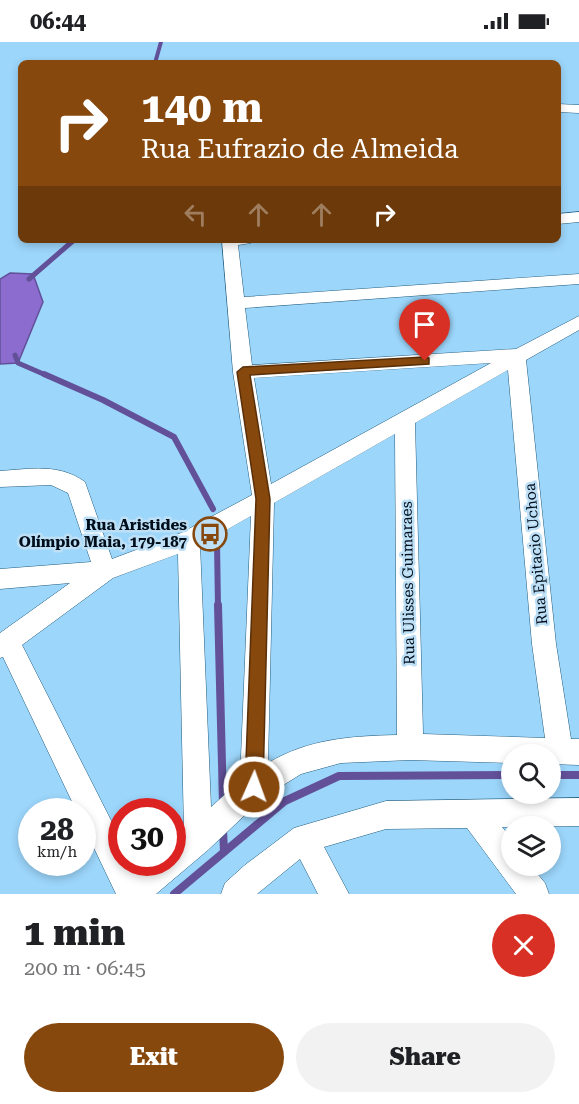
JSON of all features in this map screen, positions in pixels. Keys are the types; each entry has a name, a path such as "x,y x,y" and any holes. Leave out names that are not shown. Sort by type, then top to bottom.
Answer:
{"street":[{"path":"561,108 579,109"},
{"path":"561,219 579,217"},
{"path":"237,243 236,303 243,372 263,499 244,796"},
{"path":"236,303 579,279"},
{"path":"0,579 105,571 189,540 516,355 579,322"},
{"path":"243,372 516,355"},
{"name":"Rua Epitacio Uchoa","path":"516,355 544,644 570,752"},
{"name":"Rua Ulisses Guimaraes","path":"405,419 410,747"},
{"path":"0,479 42,477 69,480 77,488 105,571"},
{"path":"189,540 205,834"},
{"path":"105,571 4,645 133,894 155,876"},
{"path":"186,850 244,796 295,762 341,750 410,747 570,752"},
{"path":"236,894 255,874 304,838 386,815 579,812"},
{"path":"474,814 501,850"},
{"path":"304,838 334,894"},
{"path":"521,876 534,894"}],"shaded area":[{"path":"10,273 33,274 43,302 18,363 0,364 0,279"}],"waterway":[{"path":"156,60 161,42"},
{"path":"29,279 71,243"},
{"path":"15,355 18,363 48,376"},
{"path":"44,374 103,400 174,437 213,509"},
{"path":"217,543 218,607"},
{"path":"218,605 223,804"},
{"path":"174,894 285,801 339,776 501,775"},
{"path":"561,775 579,775"},
{"path":"223,829 224,852"}],"place":[{"name":"Rua Aristides Olímpio Maia, 179-187","path":"210,534"}],"route":[{"path":"254,787 263,499 243,372 425,361"}]}
